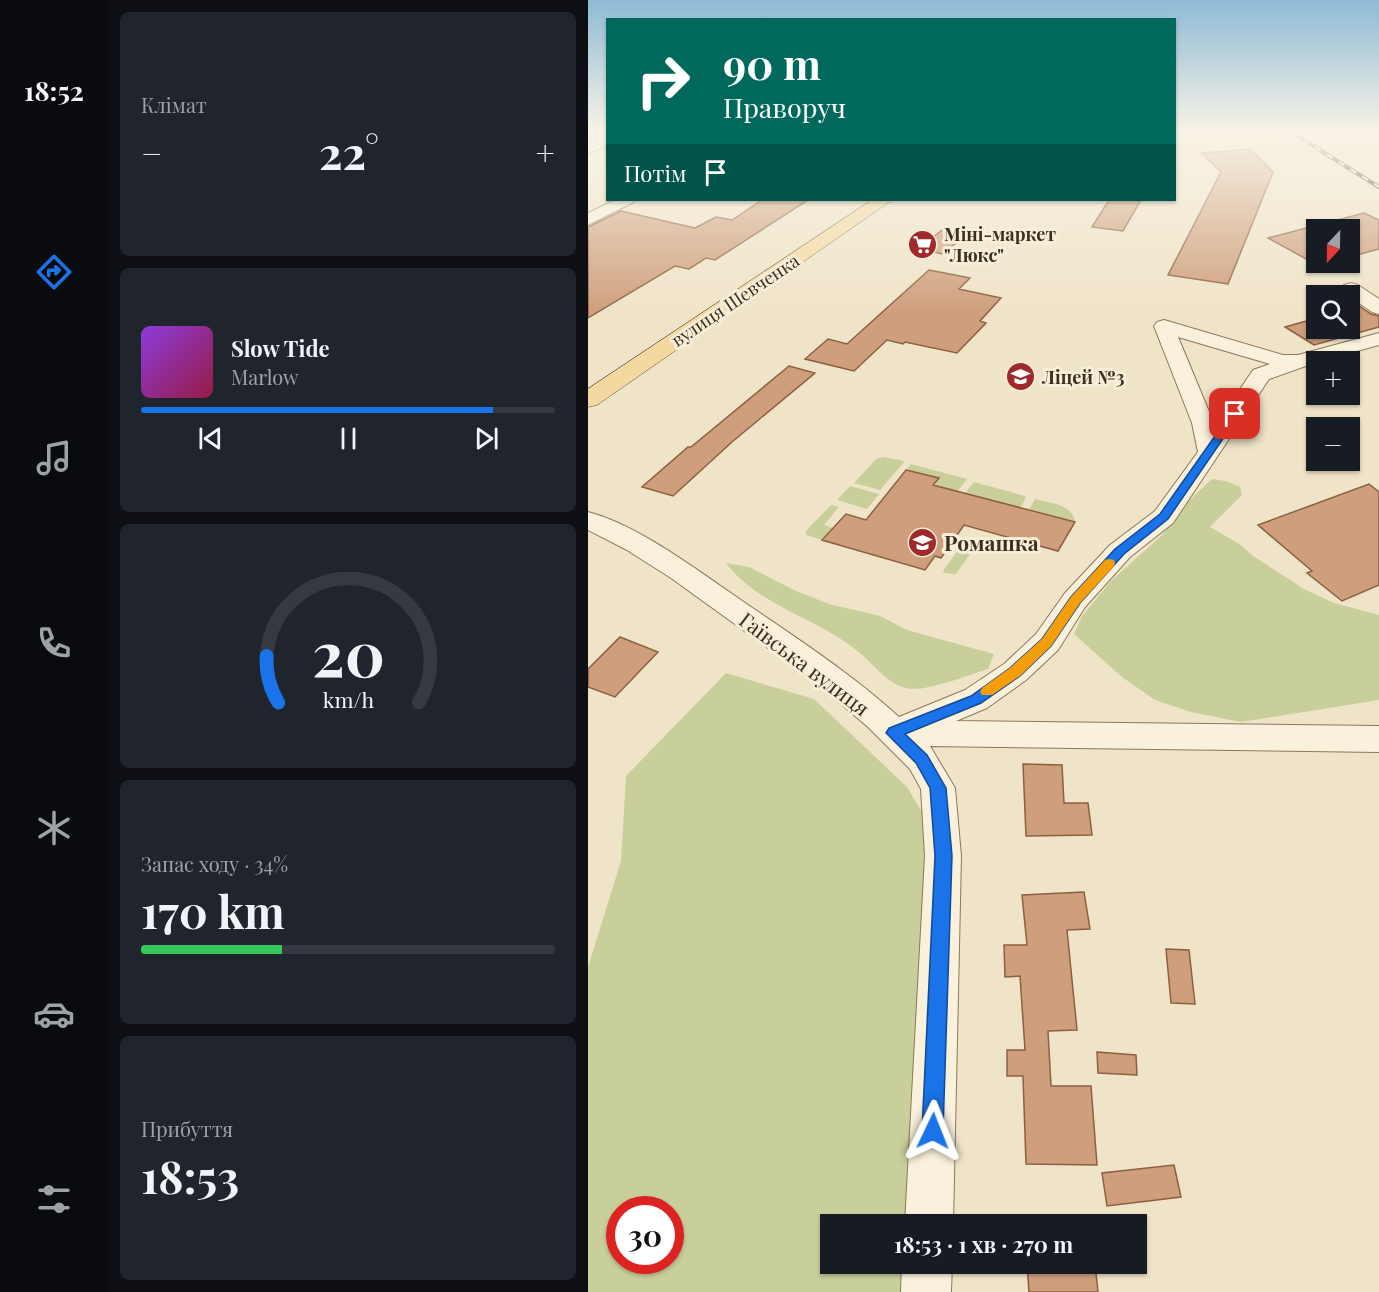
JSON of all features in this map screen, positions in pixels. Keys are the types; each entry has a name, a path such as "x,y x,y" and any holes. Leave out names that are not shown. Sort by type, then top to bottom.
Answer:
{"main road":[{"name":"вулиця Шевченка","path":"588,400 882,201"}],"street":[{"path":"588,220 624,201"},
{"path":"1360,295 1379,308"},
{"path":"1210,452 1203,423 1164,326 1281,361 1299,361"},
{"path":"894,733 976,699 1015,672 1047,642 1076,600 1120,551 1164,517 1260,375 1299,361 1379,339"},
{"name":"Гаївська вулиця","path":"588,520 636,544 681,572 825,673 922,759 938,788 943,856 929,1214"},
{"path":"894,733 987,736 1379,739"},
{"path":"926,1292 927,1274"}],"green space":[{"path":"883,457 905,461 880,490 854,483 876,459"},
{"path":"911,464 967,479 946,507 921,500 938,478 906,470"},
{"path":"1212,479 1226,481 1240,487 1242,495 1210,527 1241,545 1253,556 1304,589 1334,603 1379,615 1379,700 1241,722 1191,712 1155,700 1122,677 1074,634 1082,616 1111,581 1162,535 1182,507"},
{"path":"974,482 1026,498 1020,508 969,495 953,509"},
{"path":"850,486 879,494 867,509 837,500"},
{"path":"1035,499 1065,508 1070,511 1075,522 1029,510"},
{"path":"831,505 839,507 824,525 833,528 822,540 806,535 806,531"},
{"path":"962,545 970,546 972,551 956,574 944,573 943,571"},
{"path":"726,563 749,567 796,591 829,604 880,616 907,630 994,654 988,669 930,687 905,688 884,676 861,654 828,631 755,591"},
{"path":"726,673 814,699 907,787 928,822 908,1214 820,1214 820,1274 906,1274 905,1292 588,1292 588,967 621,861 626,776"}],"building":[{"path":"1211,192 1265,192 1228,284 1168,275"},
{"path":"760,201 806,201 715,260 706,258 689,269 675,266 588,318 588,227 621,211 695,228 716,217 732,220"},
{"path":"1108,201 1140,201 1123,231 1092,227"},
{"path":"1364,213 1379,220 1379,249 1360,254 1360,219 1341,219"},
{"path":"1306,228 1306,259 1268,238"},
{"path":"942,230 966,235 943,254 918,249"},
{"path":"929,270 970,278 959,289 1001,298 980,321 986,323 957,353 887,340 854,371 805,359 828,339 847,344"},
{"path":"1360,307 1379,316 1379,327 1360,332"},
{"path":"1306,321 1306,339 1336,339 1314,345 1285,327"},
{"path":"789,366 815,373 732,442 673,496 642,487 688,447 691,447"},
{"path":"906,470 939,478 933,485 1075,522 1058,551 964,525 941,558 935,556 925,570 822,540 846,514 866,520"},
{"path":"1369,484 1379,492 1379,585 1342,601 1307,573 1312,571 1258,525"},
{"path":"620,637 658,652 615,697 588,687 588,669"},
{"path":"1023,764 1062,765 1064,803 1088,803 1092,835 1026,836"},
{"path":"1084,892 1090,929 1067,930 1077,1030 1048,1031 1051,1086 1091,1086 1097,1165 1026,1164 1023,1076 1007,1076 1007,1050 1025,1050 1020,976 1005,977 1004,945 1027,945 1022,895"},
{"path":"1166,949 1189,950 1195,1004 1171,1003"},
{"path":"1097,1052 1136,1055 1137,1075 1098,1073"},
{"path":"1174,1165 1181,1197 1107,1206 1102,1173"},
{"path":"1028,1274 1096,1274 1098,1292 1029,1292"}],"slow traffic":[{"path":"987,692 1015,672 1047,642 1076,600 1109,563"}],"place":[{"name":"Міні-маркет \"Люкс\"","path":"923,244"},
{"name":"Ліцей №3","path":"1021,377"},
{"name":"Ромашка","path":"923,542"}],"route":[{"path":"933,1131 943,856 938,788 922,759 894,733 976,699 1015,672 1047,642 1076,600 1120,551 1164,517 1235,414"}]}
